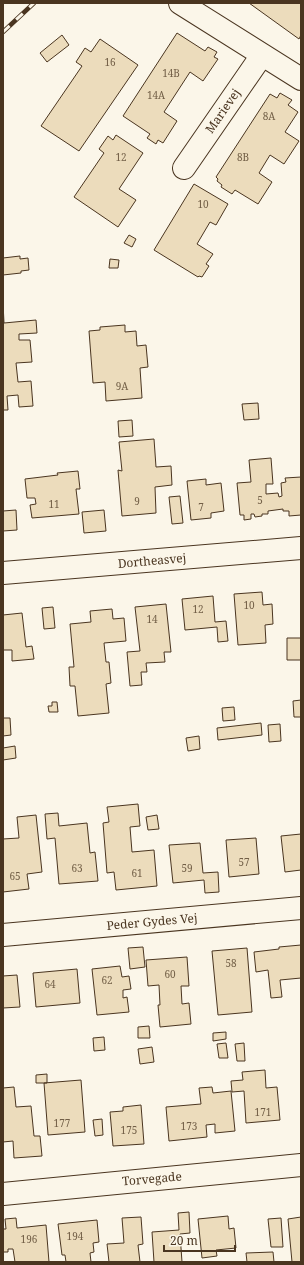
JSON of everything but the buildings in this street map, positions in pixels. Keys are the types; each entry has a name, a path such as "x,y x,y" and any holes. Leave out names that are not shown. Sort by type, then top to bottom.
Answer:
{"street":[{"path":"180,3 301,79"},
{"name":"Marievej","path":"184,168 262,54"},
{"name":"Dortheasvej","path":"3,573 301,548"},
{"name":"Peder Gydes Vej","path":"3,935 301,908"},
{"name":"Torvegade","path":"3,1194 301,1165"}],"railway":[{"path":"3,32 34,3"}]}
